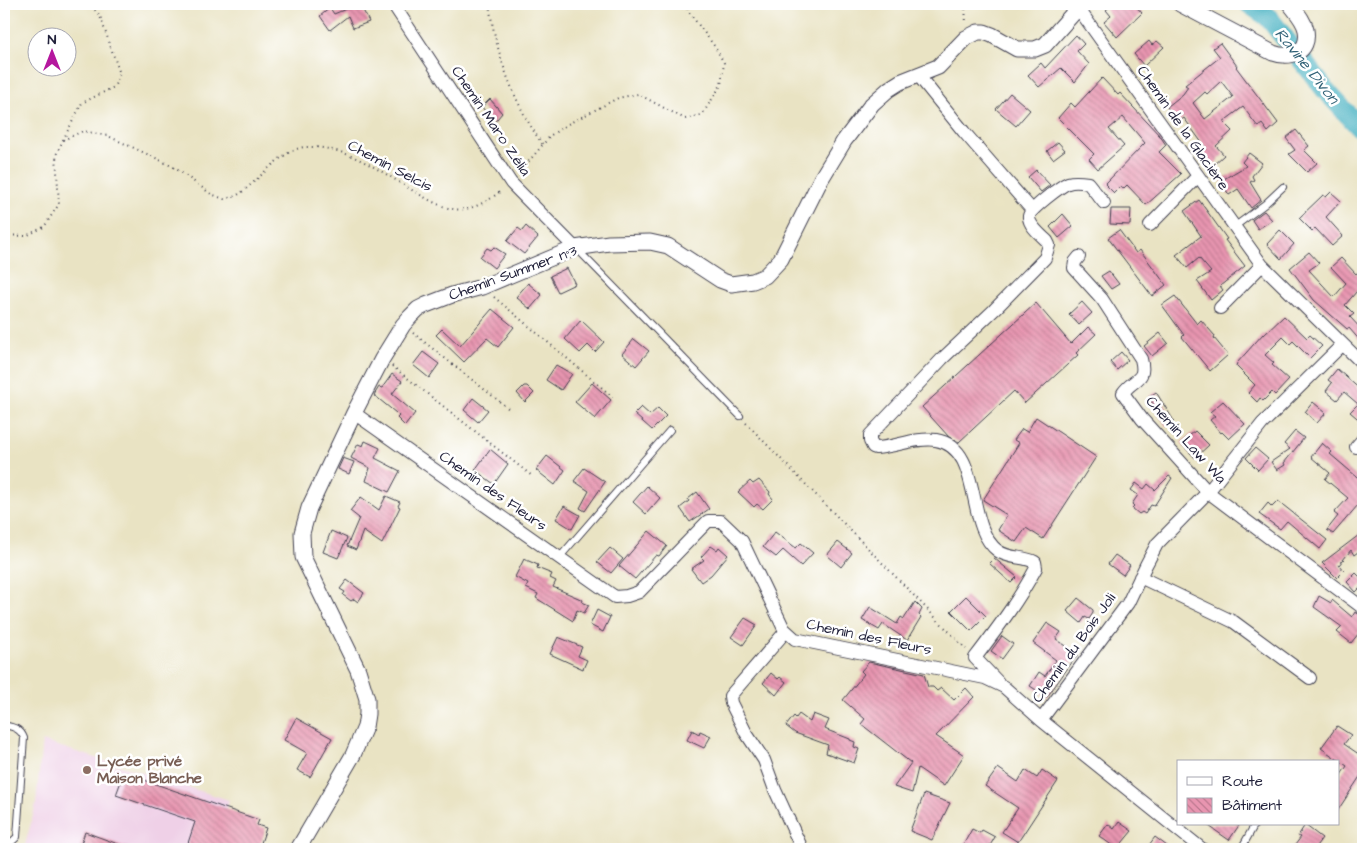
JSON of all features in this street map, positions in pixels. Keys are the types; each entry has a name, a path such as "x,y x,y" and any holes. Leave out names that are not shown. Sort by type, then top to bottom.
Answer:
{"street":[{"name":"Chemin Maro Zélia","path":"393,4 511,183 575,248"},
{"path":"1180,4 1273,53 1281,56 1291,56 1297,54 1303,47 1306,30 1302,20 1290,4"},
{"path":"966,38 978,32 984,32 1017,49 1035,49 1045,45 1082,6"},
{"name":"Chemin de la Glacière","path":"1082,6 1197,177 1262,266 1363,364"},
{"name":"Chemin Summer n°3","path":"298,849 353,755 365,727 367,714 367,699 358,670 303,558 301,546 302,533 309,508 354,413 382,359 403,326 418,309 452,295 482,287 575,248 609,244 661,243 720,280 731,284 748,282 765,276 781,259 821,179 844,141 872,104 900,82 938,67 966,38"},
{"path":"918,75 964,132 1032,210"},
{"path":"1150,225 1197,177"},
{"path":"1004,687 975,658 1025,589 1036,568 1036,564 1031,560 1009,556 998,551 990,543 981,526 963,460 958,452 948,444 938,440 924,439 876,448 870,442 870,435 942,359 1045,258 1049,245 1030,222 1029,217 1032,210 1068,183 1080,181 1088,183 1104,203"},
{"name":"Chemin Law Wa","path":"1079,257 1075,262 1074,268 1102,299 1141,359 1144,369 1143,374 1124,391 1124,395 1208,492 1363,608"},
{"path":"1220,308 1262,266"},
{"name":"Chemin du Bois Joli","path":"1041,720 1128,603 1157,544 1208,492 1262,424 1342,345"},
{"name":"Chemin des Fleurs","path":"354,413 616,597 639,592 708,521 722,521 742,541 784,629 795,638 985,678 1004,687 1041,720 1202,849"},
{"path":"1140,576 1234,622 1310,678"},
{"path":"786,631 730,696 731,703 746,732 764,760 775,790 802,849"}],"lane":[{"path":"1234,227 1265,204 1283,187"},
{"path":"575,248 740,416"},
{"path":"559,558 670,430"},
{"path":"4,725 22,731 24,738 17,837 4,849"},
{"path":"1241,849 1254,826"}],"path":[{"path":"4,235 26,236 44,227 59,204 56,155 62,140 82,103 114,86 120,74 100,16 90,4"},
{"path":"489,4 493,30 501,60 520,107 543,145"},
{"name":"Chemin Selcis","path":"62,140 83,131 108,136 160,160 210,194 224,199 238,194 288,153 305,147 336,150 368,164 432,202 454,209 475,206 492,198 511,183 551,135 618,98 638,94 685,118 702,115 721,84 724,63 715,47 688,11 686,4"},
{"path":"965,4 966,38"},
{"path":"482,287 613,397"},
{"path":"403,326 509,409"},
{"path":"382,359 532,476"},
{"path":"740,416 975,658"}],"shaded area":[{"name":"Lycée privé Maison Blanche","path":"42,741 229,800 214,849 24,849 36,804"}],"building":[{"path":"360,4 369,22 353,28 348,16 330,30 320,16 330,8 334,14"},
{"path":"1113,4 1134,4 1142,13 1117,37 1104,22 1111,16 1106,10"},
{"path":"1076,35 1084,44 1077,51 1089,64 1075,82 1061,68 1039,87 1028,75 1041,63 1045,68"},
{"path":"1149,41 1152,45 1157,41 1164,47 1144,66 1134,54"},
{"path":"1220,43 1278,123 1268,132 1262,124 1258,127 1243,107 1223,122 1232,131 1216,146 1224,155 1211,167 1199,153 1205,147 1184,118 1177,123 1167,107 1183,94 1188,87 1185,85 1220,57 1213,48","holes":["1221,81 1233,97 1205,119 1193,103 1205,92 1207,94"]},
{"path":"1102,78 1118,95 1120,93 1160,136 1166,145 1159,152 1181,174 1146,205 1127,185 1123,189 1121,186 1114,193 1105,184 1145,143 1123,117 1109,129 1124,146 1098,169 1089,159 1094,154 1058,118 1071,103 1075,107"},
{"path":"1010,93 1030,110 1016,126 996,109"},
{"path":"490,99 502,113 493,124 485,117 487,114 482,107"},
{"path":"1296,130 1309,146 1304,150 1317,163 1307,172 1289,154 1295,150 1286,138"},
{"path":"1058,142 1065,150 1053,159 1047,151"},
{"path":"1249,153 1262,163 1252,176 1254,180 1250,182 1261,200 1251,208 1238,189 1229,195 1222,183 1222,180 1246,166 1242,162"},
{"path":"1036,170 1050,185 1041,192 1028,177"},
{"path":"1331,192 1341,201 1326,217 1343,236 1332,246 1315,228 1312,231 1299,218 1323,195 1326,197"},
{"path":"1199,200 1227,239 1225,240 1245,266 1220,286 1223,290 1211,300 1197,281 1211,272 1199,258 1187,268 1176,255 1201,236 1184,211"},
{"path":"1111,209 1131,209 1130,225 1110,224"},
{"path":"1264,211 1272,220 1258,229 1252,220"},
{"path":"1063,214 1073,226 1059,238 1050,227"},
{"path":"526,226 538,237 524,254 507,241 518,228 522,231"},
{"path":"1119,230 1136,253 1140,250 1166,285 1152,296 1108,238"},
{"path":"1280,230 1294,244 1281,259 1267,244"},
{"path":"494,247 505,254 494,268 480,257 487,248 491,250"},
{"path":"1309,252 1319,263 1309,270 1334,297 1346,283 1331,267 1341,258 1356,274 1363,268 1363,284 1345,305 1354,314 1350,317 1363,331 1363,344 1349,328 1347,329 1314,300 1290,268"},
{"path":"567,268 575,284 558,292 550,276"},
{"path":"1109,271 1119,284 1111,289 1101,276"},
{"path":"528,283 542,295 530,309 516,297"},
{"path":"1175,296 1197,324 1201,320 1228,355 1210,371 1182,337 1184,335 1162,305"},
{"path":"1082,302 1092,313 1079,325 1069,314"},
{"path":"1036,303 1071,344 1088,327 1096,334 1076,353 1078,355 1025,403 1014,391 959,442 949,437 922,407"},
{"path":"492,309 514,327 498,347 487,338 464,362 436,335 442,329 460,346"},
{"path":"1284,316 1307,338 1310,335 1322,346 1310,358 1293,341 1290,344 1283,337 1265,355 1274,363 1272,365 1289,380 1275,395 1272,392 1263,401 1260,398 1257,402 1248,393 1255,385 1236,366 1263,334"},
{"path":"581,320 604,342 595,352 588,345 580,353 565,339"},
{"path":"1160,333 1168,343 1152,356 1144,346"},
{"path":"634,339 649,351 636,366 622,354"},
{"path":"423,352 439,364 429,378 413,365"},
{"path":"1121,352 1128,360 1117,370 1110,362"},
{"path":"556,365 572,374 561,390 546,380"},
{"path":"1337,369 1363,392 1363,423 1350,412 1358,404 1344,392 1337,400 1326,391 1332,383 1328,380"},
{"path":"392,374 402,381 392,394 415,413 405,426 397,418 399,416 396,413 374,395 379,387 382,388"},
{"path":"592,383 611,400 595,419 575,402"},
{"path":"524,386 527,386 534,393 525,402 517,393"},
{"path":"1156,392 1174,421 1166,426 1149,397"},
{"path":"473,398 488,410 478,422 464,410"},
{"path":"1223,401 1245,424 1229,439 1210,420 1215,416 1210,412"},
{"path":"1313,402 1326,413 1317,423 1305,412"},
{"path":"641,407 650,415 658,408 666,416 652,430 634,414"},
{"path":"1036,417 1096,457 1043,539 1026,528 1016,542 998,530 1007,515 983,500 1019,443 1014,440 1022,429 1027,432"},
{"path":"1195,431 1209,445 1195,458 1181,443"},
{"path":"1295,431 1304,438 1284,463 1285,465 1277,470 1271,462 1290,449 1284,444"},
{"path":"365,441 380,448 375,458 400,471 389,492 366,481 370,468 351,458 358,444 363,446"},
{"path":"1322,443 1332,452 1330,454 1363,482 1363,509 1358,505 1333,534 1327,530 1338,516 1334,513 1348,498 1325,479 1330,473 1311,457"},
{"path":"1255,448 1268,459 1258,470 1246,458"},
{"path":"490,449 508,464 494,484 475,470"},
{"path":"547,456 565,470 555,485 536,470"},
{"path":"343,458 354,462 349,474 338,469"},
{"path":"584,468 605,482 585,511 580,508 589,491 574,481"},
{"path":"1169,476 1172,478 1154,506 1151,505 1145,514 1142,512 1139,514 1132,508 1134,506 1132,504 1138,495 1131,490 1136,483 1144,489 1148,484 1155,490"},
{"path":"759,480 770,492 769,494 773,499 763,509 757,504 754,507 738,492 750,481 753,484"},
{"path":"647,486 660,498 646,514 633,502"},
{"path":"697,492 709,509 690,522 680,508"},
{"path":"386,496 400,502 398,506 400,507 382,544 363,531 356,550 347,546 359,518 350,511 361,497 379,510"},
{"path":"1278,501 1327,540 1320,549 1287,521 1280,529 1259,514 1268,503 1272,507"},
{"path":"564,506 580,515 572,529 556,519"},
{"path":"331,531 347,538 338,558 323,552"},
{"path":"649,531 667,546 659,556 656,555 635,579 619,566"},
{"path":"775,532 796,548 801,543 813,553 801,566 783,550 776,557 763,547"},
{"path":"1363,532 1363,548 1354,555 1351,550 1339,565 1344,571 1337,578 1322,563"},
{"path":"838,542 852,553 841,567 827,555"},
{"path":"711,546 717,550 719,547 728,555 711,575 701,582 691,569 704,560 701,557"},
{"path":"610,548 623,559 611,573 597,562"},
{"path":"1115,555 1130,565 1123,575 1108,564"},
{"path":"994,558 1017,577 1011,583 989,563"},
{"path":"524,559 538,565 537,568 552,574 550,578 556,581 553,587 583,600 582,602 589,605 584,613 577,610 573,621 536,598 538,594 526,588 528,584 515,577"},
{"path":"1356,573 1363,580 1363,585 1356,592 1347,582"},
{"path":"347,580 364,593 358,602 354,599 351,601 343,595 345,592 340,589"},
{"path":"966,596 986,616 971,631 951,611"},
{"path":"1319,596 1331,603 1332,600 1352,617 1355,612 1363,616 1363,628 1351,643 1337,632 1342,627 1314,607"},
{"path":"1078,598 1093,610 1089,619 1085,617 1081,623 1067,611"},
{"path":"915,602 922,609 919,615 921,617 907,640 883,624 879,630 862,620 870,607 897,624 901,617 904,619"},
{"path":"597,610 610,617 603,632 590,625"},
{"path":"745,618 757,625 743,645 731,637"},
{"path":"1047,623 1061,632 1056,639 1078,654 1047,697 1030,686 1039,672 1045,676 1056,660 1033,643"},
{"path":"1002,636 1013,644 1002,659 991,651"},
{"path":"558,637 582,647 578,656 587,660 583,669 550,654"},
{"path":"869,662 924,674 928,687 933,687 937,691 941,688 954,700 966,688 974,697 936,736 964,755 944,786 918,768 912,793 894,787 911,763 861,724 865,719 843,700 864,674 861,671"},
{"path":"771,673 778,679 780,677 786,682 776,695 763,683"},
{"path":"799,714 810,722 813,714 829,720 825,729 855,742 854,747 859,749 854,763 826,753 828,745 795,733 786,726 794,716 796,718"},
{"path":"296,718 332,738 310,777 297,770 307,753 284,740"},
{"path":"1337,726 1351,735 1344,744 1363,757 1363,772 1340,807 1340,776 1347,766 1321,748"},
{"path":"692,730 699,734 700,731 711,736 704,748 687,740"},
{"path":"998,768 1018,782 1025,770 1037,778 1042,770 1058,781 1018,842 1002,832 1018,808 985,786"},
{"path":"124,773 259,820 257,825 266,828 259,849 186,849 195,822 116,795"},
{"path":"924,794 950,803 932,840 910,831"},
{"path":"1119,822 1132,831 1117,849 1099,836 1108,824 1114,829"},
{"path":"1209,826 1239,826 1229,840"},
{"path":"1306,826 1322,838 1314,849 1292,849 1301,837 1298,836"},
{"path":"972,829 980,833 982,830 995,837 988,849 967,849 962,847"},
{"path":"85,832 129,848 79,849"},
{"path":"1155,837 1171,849 1146,849"}],"waterway":[{"name":"Ravine Divon","path":"1249,4 1268,17 1327,92 1363,131"}],"place":[{"name":"Lycée privé Maison Blanche","path":"87,770"}]}
